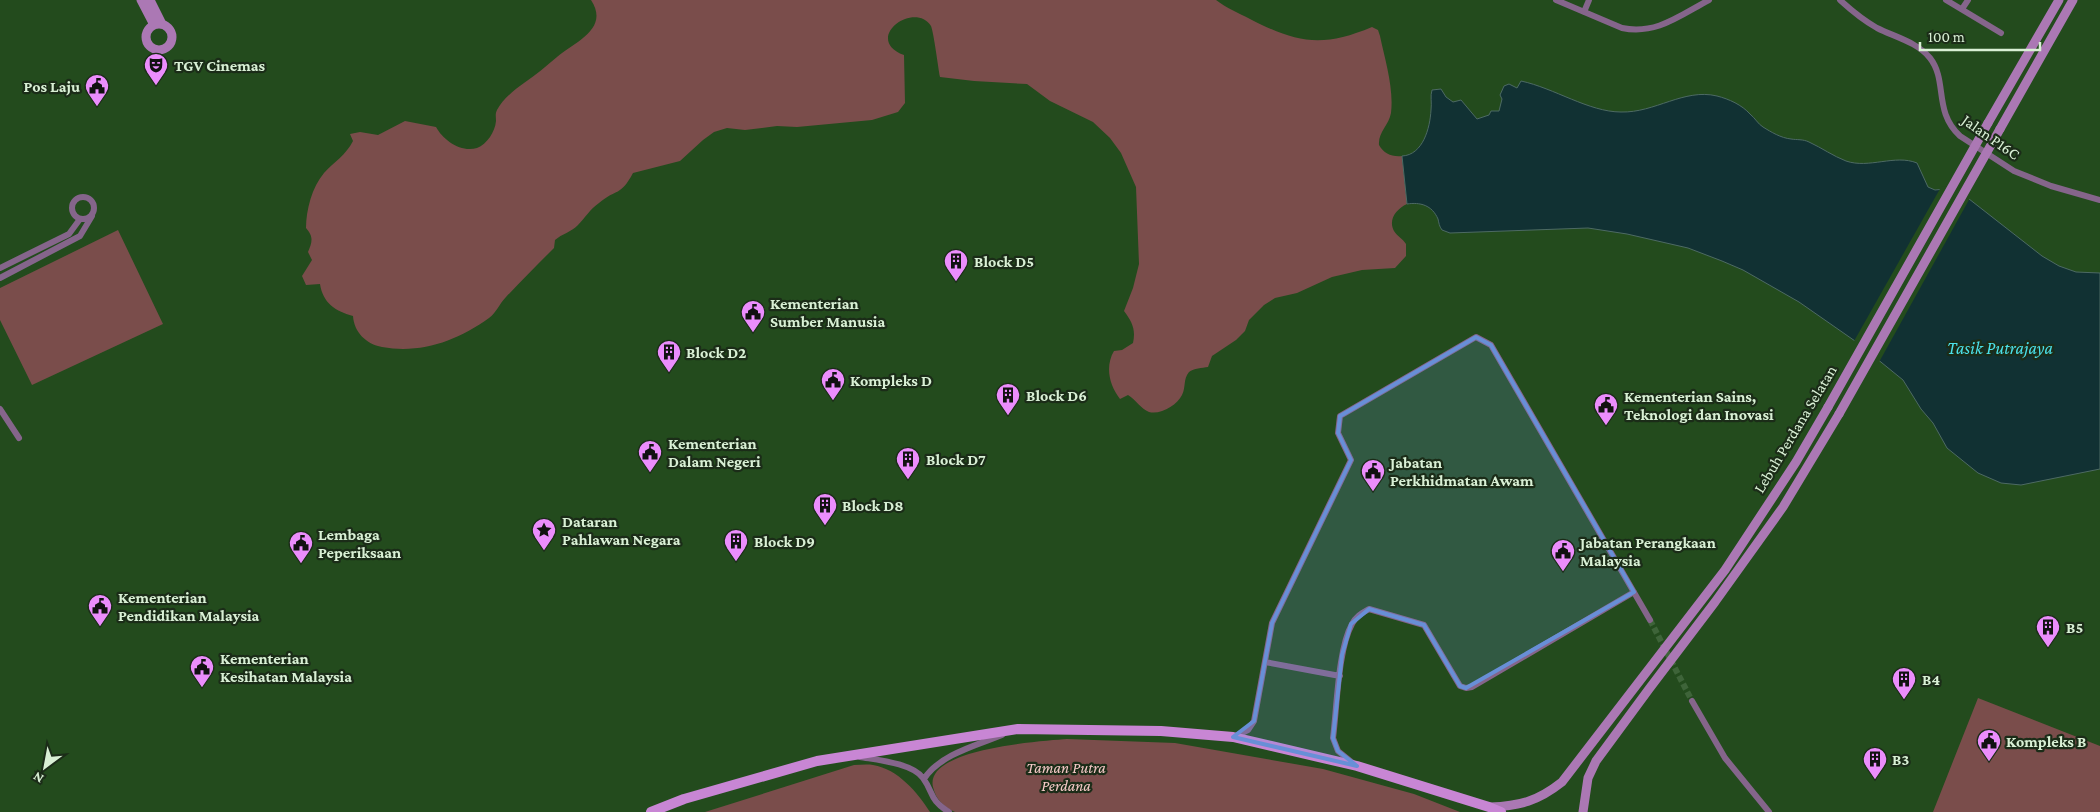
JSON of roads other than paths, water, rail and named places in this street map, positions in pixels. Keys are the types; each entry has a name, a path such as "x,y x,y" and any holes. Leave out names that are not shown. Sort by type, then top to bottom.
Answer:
{"main road":[{"path":"141,0 158,25 150,0"},
{"name":"Lebuh Perdana Selatan","path":"1489,807 1517,804 1540,798 1562,782 1725,570 1796,462 2059,0"},
{"name":"Lebuh Perdana Selatan","path":"1583,812 1588,778 1596,761 1715,602 1783,507 1839,414 2073,0"},
{"path":"651,812 684,799 816,761 1018,729 1161,731 1233,738 1357,766 1501,812"}],"street":[{"path":"1556,0 1622,28 1647,30 1658,27 1709,0"},
{"path":"1584,12 1589,0"},
{"name":"Jalan P16C","path":"1840,0 1857,16 1879,29 1902,38 1930,58 1937,71 1945,116 1953,130 1960,136 2014,171 2051,186 2100,200"},
{"path":"1946,0 2001,33"},
{"path":"1962,9 1968,0"},
{"path":"0,278 80,236 92,216 95,207 90,198 80,197 72,205 75,216 80,219 86,219 92,216"},
{"path":"0,268 69,234 80,219"},
{"path":"1233,738 1248,730 1254,721 1272,623 1351,460 1338,433 1340,416 1476,337 1491,345 1650,620"},
{"path":"0,409 19,438"},
{"path":"1357,766 1338,751 1333,738 1342,655 1351,624 1359,614 1369,609 1424,626 1460,686 1466,688 1472,687 1634,592"},
{"path":"1265,662 1340,676"},
{"path":"1692,701 1725,758 1769,812"},
{"path":"924,779 933,768 954,755 1018,729"},
{"path":"851,756 884,761 916,772 924,779 935,801 949,812"}],"water":[{"name":"Tasik Putrajaya","path":"1521,81 1584,104 1609,111 1621,112 1646,109 1693,95 1705,94 1722,97 1743,108 1761,126 1773,133 1787,138 1807,141 1846,161 1864,163 1900,160 1917,163 1928,187 1935,190 1955,188 2042,256 2059,266 2076,272 2100,273 2100,469 2021,485 2001,483 1978,473 1947,448 1933,423 1921,409 1903,380 1855,341 1799,302 1743,270 1688,248 1627,234 1588,228 1450,233 1442,230 1432,210 1421,204 1407,204 1402,156 1415,151 1424,139 1430,117 1432,90 1441,89 1446,97 1453,102 1461,100 1477,119 1489,115 1491,111 1499,111 1502,99 1500,95 1504,86 1509,84 1517,88"}],"tunnel":[{"path":"1650,620 1692,701"}],"place":[{"name":"TGV Cinemas","path":"156,86"},
{"name":"Pos Laju","path":"97,107"},
{"name":"Block D5","path":"956,282"},
{"name":"Kementerian Sumber Manusia","path":"753,333"},
{"name":"Block D2","path":"669,373"},
{"name":"Kompleks D","path":"833,401"},
{"name":"Block D6","path":"1008,416"},
{"name":"Kementerian Sains, Teknologi dan Inovasi","path":"1606,426"},
{"name":"Kementerian Dalam Negeri","path":"650,473"},
{"name":"Block D7","path":"908,480"},
{"name":"Jabatan Perkhidmatan Awam","path":"1373,492"},
{"name":"Block D8","path":"825,526"},
{"name":"Dataran Pahlawan Negara","path":"544,551"},
{"name":"Block D9","path":"736,562"},
{"name":"Lembaga Peperiksaan","path":"301,564"},
{"name":"Jabatan Perangkaan Malaysia","path":"1563,572"},
{"name":"Kementerian Pendidikan Malaysia","path":"100,627"},
{"name":"B5","path":"2048,648"},
{"name":"Kementerian Kesihatan Malaysia","path":"202,688"},
{"name":"B4","path":"1904,700"},
{"name":"Kompleks B","path":"1989,762"},
{"name":"B3","path":"1875,780"}],"park label":[{"name":"Taman Putra Perdana","path":"1066,776"}]}
